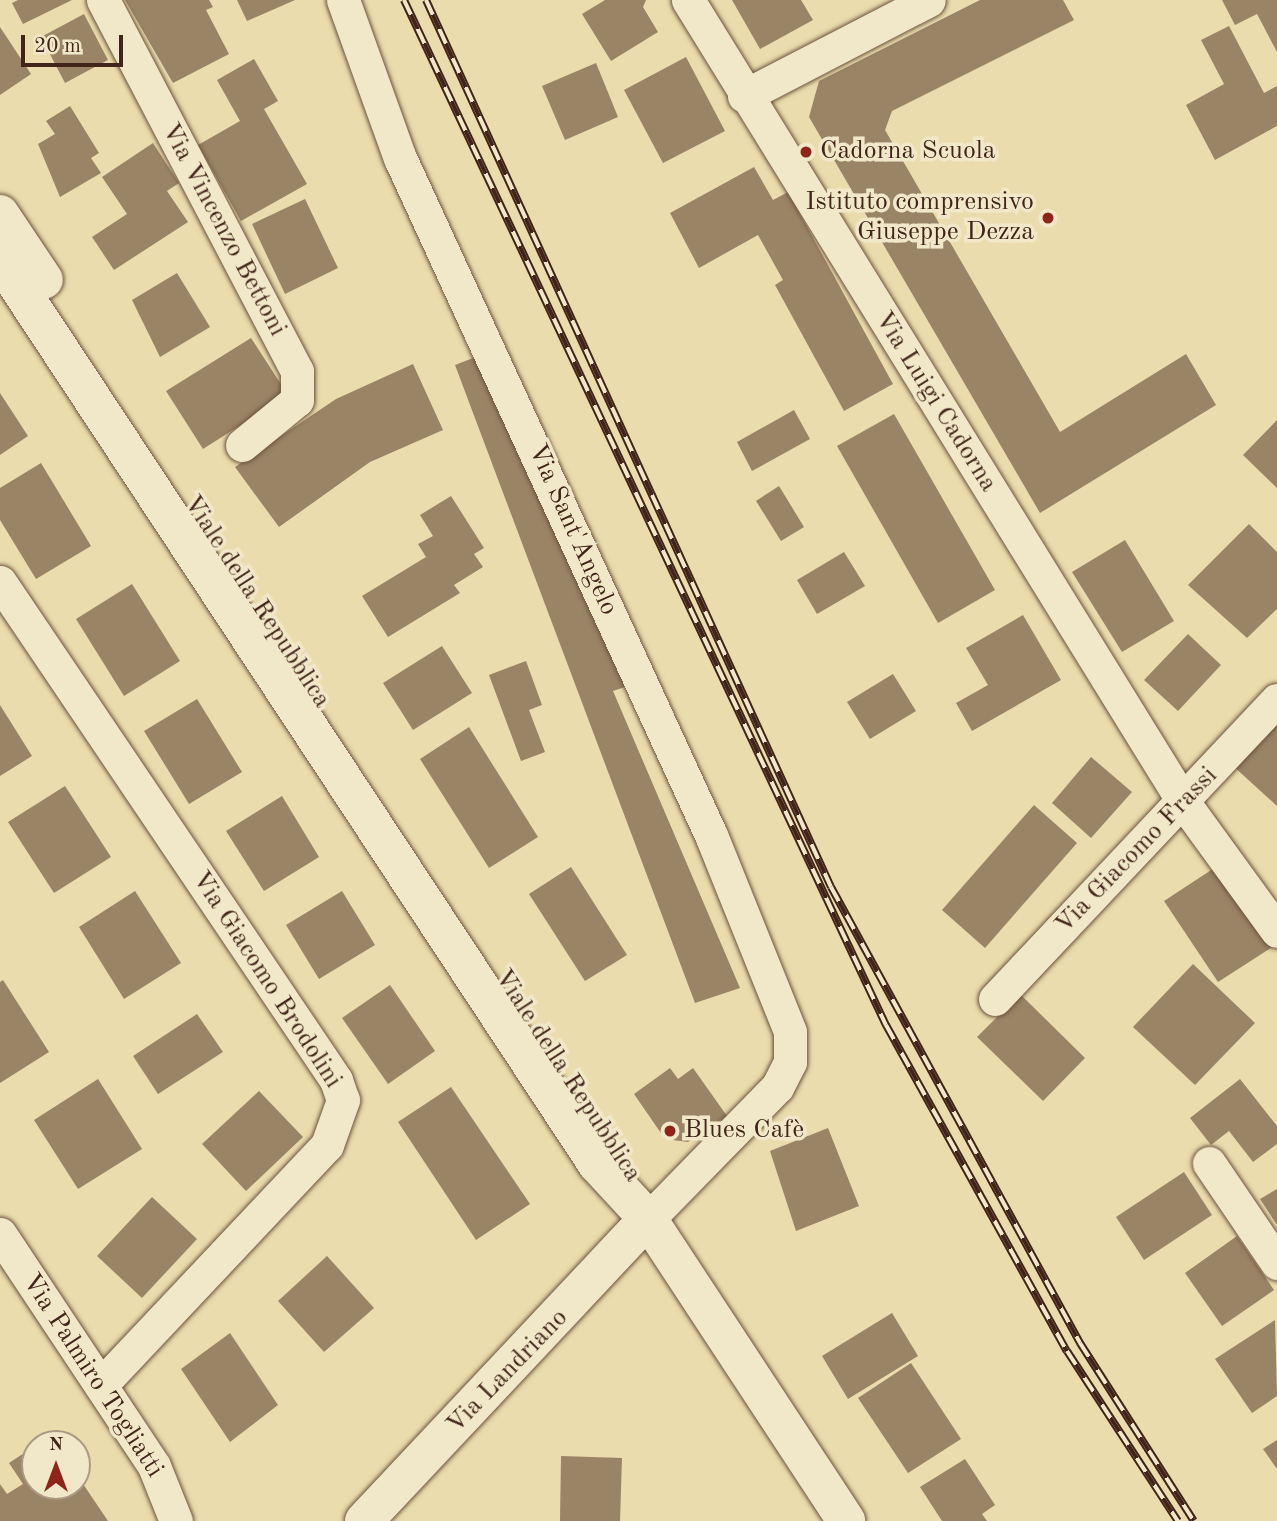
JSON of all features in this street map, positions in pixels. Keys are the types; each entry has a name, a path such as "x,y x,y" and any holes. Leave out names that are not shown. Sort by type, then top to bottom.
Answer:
{"street":[{"name":"Via Vincenzo Bettoni","path":"103,0 297,370 297,400 242,445"},
{"name":"Via Sant'Angelo","path":"343,0 391,138 765,960 790,1032 790,1062 773,1091 648,1219"},
{"name":"Via Luigi Cadorna","path":"688,0 744,96 1184,803 1277,931"},
{"path":"744,96 929,0"},
{"name":"Viale della Repubblica","path":"0,214 629,1166 648,1219"},
{"name":"Viale della Repubblica","path":"0,259 597,1164 648,1219"},
{"name":"Via Giacomo Brodolini","path":"0,582 336,1080 342,1100 327,1145 100,1385"},
{"name":"Via Giacomo Frassi","path":"995,999 1184,803 1277,700"},
{"path":"1209,1163 1277,1263"},
{"path":"648,1219 846,1521"},
{"name":"Via Landriano","path":"364,1521 648,1219"},
{"name":"Via Palmiro Togliatti","path":"0,1234 154,1466 176,1521"}],"building":[{"path":"18,0 72,0 23,24 12,3"},
{"path":"125,0 209,0 213,7 206,10 229,54 173,83"},
{"path":"237,0 295,0 247,21"},
{"path":"605,0 646,0 643,7 658,32 611,61 582,14"},
{"path":"732,0 801,0 813,20 760,49"},
{"path":"980,0 1063,0 1074,20 892,111 885,130 1060,432 1186,354 1216,405 1040,513 809,117 819,81"},
{"path":"1222,0 1277,0 1277,52 1257,14 1235,25"},
{"path":"84,14 108,60 65,83 41,37"},
{"path":"1229,26 1264,93 1277,86 1277,126 1215,160 1186,105 1224,84 1201,40"},
{"path":"0,27 31,74 0,95"},
{"path":"686,57 725,131 663,163 624,90"},
{"path":"254,59 278,101 264,109 307,184 241,221 198,145 240,121 217,80"},
{"path":"596,63 618,117 565,140 542,86"},
{"path":"70,106 99,153 91,158 101,173 60,197 38,144 55,134 46,121"},
{"path":"153,143 179,183 167,191 188,222 114,270 92,237 127,214 102,177"},
{"path":"754,167 773,200 788,192 893,384 844,411 775,285 783,280 758,235 699,268 670,213"},
{"path":"305,199 338,268 285,294 252,224"},
{"path":"177,273 210,327 160,357 132,300"},
{"path":"251,338 288,395 203,449 166,391"},
{"path":"481,355 628,686 613,691 740,988 695,1003 455,365"},
{"path":"413,364 443,430 370,462 279,527 235,467 336,399"},
{"path":"0,393 28,436 0,455"},
{"path":"794,410 810,439 752,471 737,442"},
{"path":"894,414 995,590 938,623 837,446"},
{"path":"1277,420 1277,488 1243,455"},
{"path":"41,463 91,546 36,579 0,520 0,488"},
{"path":"779,486 804,527 781,541 756,501"},
{"path":"451,496 484,548 474,554 483,567 454,585 460,593 388,637 362,596 426,557 418,544 433,536 420,515"},
{"path":"1249,524 1277,552 1277,609 1247,638 1188,585"},
{"path":"1125,540 1174,621 1122,652 1072,572"},
{"path":"844,552 865,586 817,614 797,580"},
{"path":"132,584 180,661 124,696 76,619"},
{"path":"1023,615 1061,680 972,731 956,703 988,685 966,648"},
{"path":"1188,634 1221,665 1178,711 1144,680"},
{"path":"442,646 472,693 413,730 383,683"},
{"path":"526,661 542,705 529,710 545,752 521,761 489,675"},
{"path":"893,674 916,711 870,739 847,702"},
{"path":"197,699 242,772 189,804 144,731"},
{"path":"0,705 32,756 0,776"},
{"path":"1277,714 1277,806 1231,764"},
{"path":"469,727 538,837 489,868 420,759"},
{"path":"1091,757 1132,792 1091,838 1052,803"},
{"path":"65,786 111,857 54,893 8,822"},
{"path":"282,796 319,857 264,891 226,831"},
{"path":"1034,805 1077,843 985,948 942,910"},
{"path":"1225,861 1277,944 1218,982 1164,901"},
{"path":"571,867 627,955 585,981 529,894"},
{"path":"135,891 181,963 124,999 79,927"},
{"path":"342,891 375,945 319,979 286,925"},
{"path":"1193,964 1255,1023 1195,1085 1133,1027"},
{"path":"3,980 49,1052 0,1083 0,982"},
{"path":"390,985 435,1051 388,1084 342,1018"},
{"path":"1020,994 1085,1058 1043,1101 977,1037"},
{"path":"197,1014 223,1052 158,1094 133,1056"},
{"path":"670,1068 678,1079 693,1068 727,1116 688,1142 665,1139 634,1094"},
{"path":"98,1079 142,1149 78,1189 34,1120"},
{"path":"1240,1079 1277,1126 1277,1144 1253,1162 1229,1131 1211,1145 1190,1118"},
{"path":"451,1087 530,1204 476,1240 398,1122"},
{"path":"259,1091 303,1137 246,1191 202,1144"},
{"path":"828,1128 859,1206 796,1231 770,1151"},
{"path":"1184,1172 1212,1215 1144,1260 1116,1217"},
{"path":"1277,1189 1277,1225 1260,1199"},
{"path":"152,1197 197,1239 142,1298 97,1256"},
{"path":"1237,1236 1274,1290 1222,1326 1185,1273"},
{"path":"327,1256 374,1308 324,1352 278,1301"},
{"path":"892,1313 918,1356 848,1399 822,1356"},
{"path":"1275,1320 1277,1396 1252,1413 1215,1359"},
{"path":"230,1333 278,1405 230,1442 181,1369"},
{"path":"911,1363 961,1439 908,1473 858,1398"},
{"path":"1277,1440 1277,1469 1263,1449"},
{"path":"21,1455 21,1481 9,1463"},
{"path":"561,1456 622,1458 620,1521 560,1521"},
{"path":"965,1459 995,1505 982,1514 987,1521 942,1521 920,1487"},
{"path":"0,1484 7,1494 21,1485 21,1500 91,1500 91,1496 108,1521 0,1521"}],"railway":[{"path":"404,0 886,1025 1067,1351 1178,1521"},
{"path":"426,0 831,887 1080,1343 1194,1521"}],"place":[{"name":"Cadorna Scuola","path":"806,152"},
{"name":"Istituto comprensivo Giuseppe Dezza","path":"1048,218"},
{"name":"Blues Cafè","path":"670,1131"}]}
